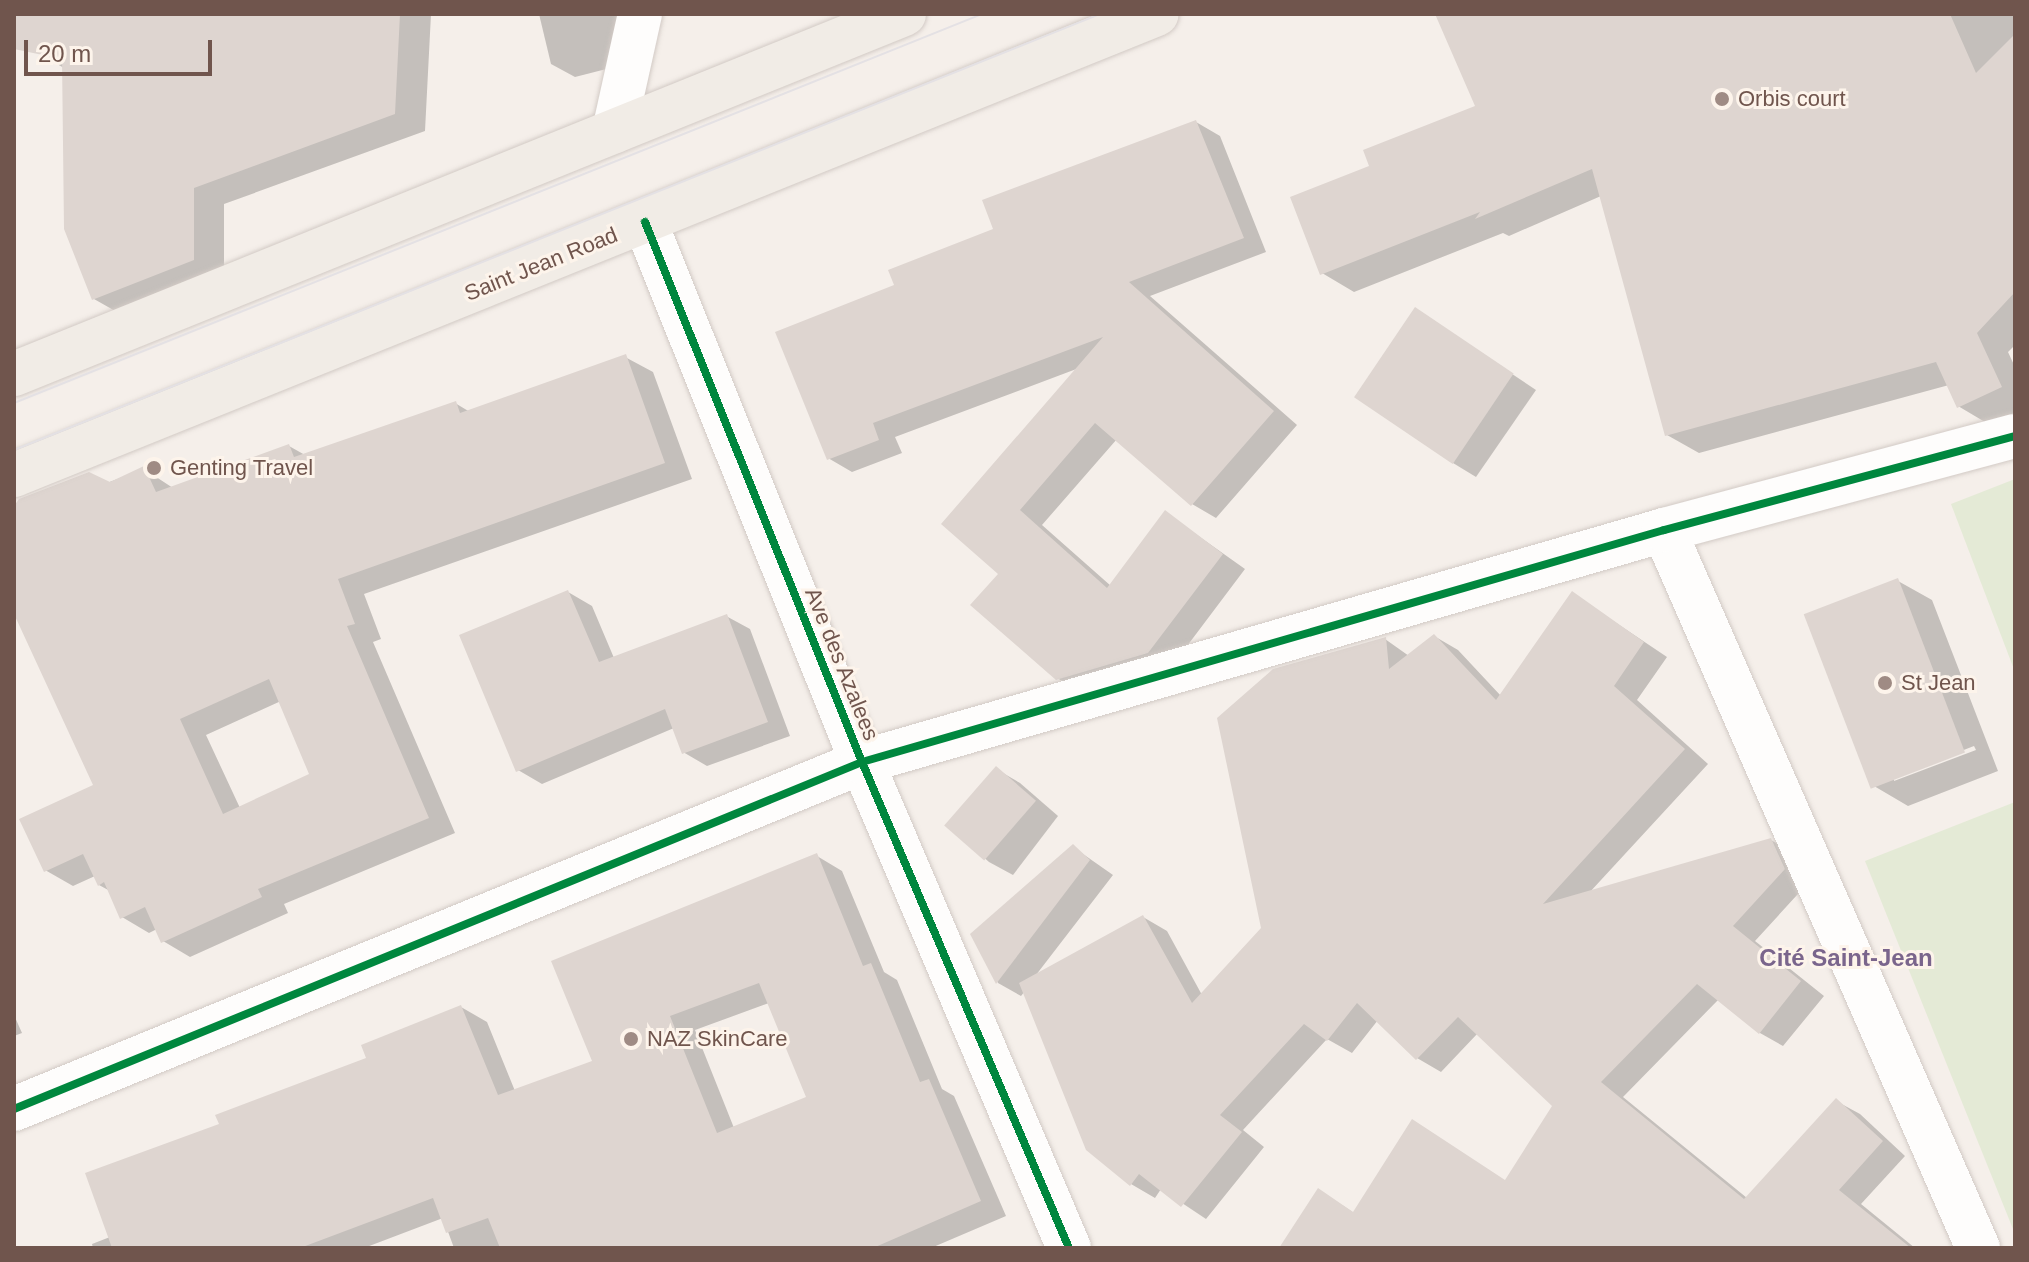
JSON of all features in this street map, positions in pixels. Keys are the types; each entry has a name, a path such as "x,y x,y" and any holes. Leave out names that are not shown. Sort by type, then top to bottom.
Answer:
{"main road":[{"path":"14,374 904,14"},
{"name":"Saint Jean Road","path":"14,475 1157,14"}],"street":[{"path":"614,131 640,14"},
{"name":"Ave des Azalees","path":"645,222 862,762 1069,1248"},
{"path":"14,1109 862,762 1664,530 2015,436"},
{"path":"1664,530 1978,1248"}],"green space":[{"path":"2015,479 2015,672 1951,504"},
{"path":"2015,802 2015,1234 1865,861"}],"building":[{"path":"14,14 400,14 395,114 194,188 194,260 92,300 64,229 62,59 14,49"},
{"path":"1435,14 1950,14 1976,73 2015,34 2015,292 1977,333 2002,387 1957,408 1936,362 1665,436 1592,169 1475,219 1480,212 1320,275 1290,197 1369,166 1363,150 1475,106"},
{"path":"1196,120 1244,238 1129,282 1274,411 1191,506 1095,423 1020,510 1107,588 1165,510 1223,554 1148,653 1056,680 970,605 998,574 941,524 1103,337 873,423 879,440 827,460 775,332 894,285 888,270 993,229 982,200"},
{"path":"1415,307 1514,374 1453,464 1354,397"},
{"path":"626,354 665,463 338,579 355,624 347,626 429,818 258,889 262,897 161,943 145,907 120,919 104,882 98,886 83,854 44,872 19,819 93,785 14,614 14,506 19,499 89,472 110,482 144,466 156,492 289,444 294,457 456,401 460,413","holes":["269,679 309,774 223,814 180,719"]},
{"name":"St Jean","path":"1898,578 1965,753 1871,789 1804,614"},
{"path":"568,590 599,662 727,614 768,722 682,754 665,709 516,772 459,635"},
{"path":"1572,591 1644,642 1614,686 1685,749 1543,904 1771,838 1785,869 1733,926 1801,981 1759,1034 1697,984 1601,1082 1744,1199 1836,1098 1883,1141 1839,1190 1911,1248 1279,1248 1318,1188 1353,1212 1412,1119 1505,1180 1552,1106 1458,1017 1416,1060 1357,1003 1327,1041 1304,1024 1220,1115 1242,1132 1181,1207 1139,1174 1130,1186 1086,1150 1019,983 1143,915 1192,1003 1261,928 1217,718 1273,669 1386,637 1389,669 1434,634 1496,700"},
{"path":"996,766 1036,801 984,860 944,826"},
{"path":"1073,844 1090,860 996,984 970,934"},
{"path":"817,853 863,966 871,963 920,1082 929,1079 981,1201 873,1248 500,1248 488,1218 446,1233 433,1198 300,1248 112,1248 85,1173 219,1124 215,1115 366,1058 361,1045 461,1005 498,1095 592,1061 551,961","holes":["759,983 806,1097 717,1133 670,1016"]}],"tram line":[{"path":"14,403 982,14"},
{"path":"14,450 1100,14"}],"cycle path":[{"path":"645,222 862,762 1069,1248"},
{"path":"14,1109 862,762 1664,530 2015,436"}],"place":[{"name":"Orbis court","path":"1722,99"},
{"name":"Genting Travel","path":"154,468"},
{"name":"St Jean","path":"1885,683"},
{"name":"NAZ SkinCare","path":"631,1039"}],"district":[{"name":"Cité Saint-Jean","path":"1846,958"}]}
